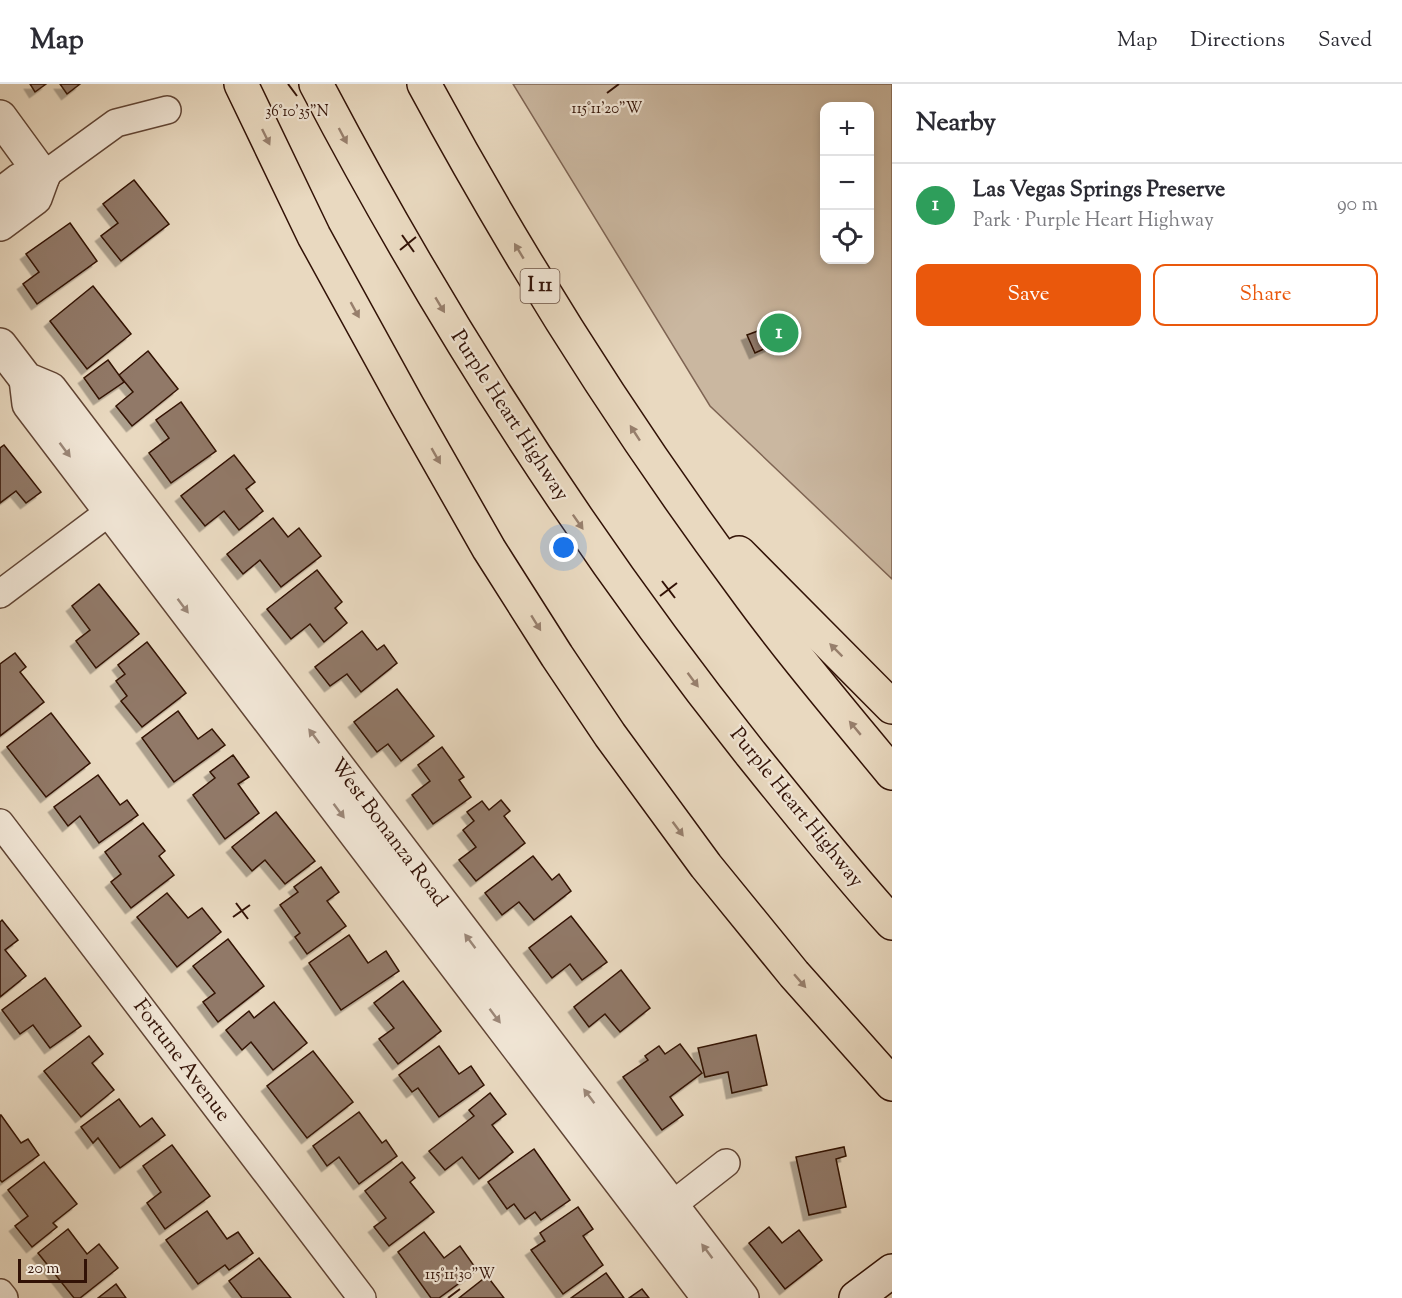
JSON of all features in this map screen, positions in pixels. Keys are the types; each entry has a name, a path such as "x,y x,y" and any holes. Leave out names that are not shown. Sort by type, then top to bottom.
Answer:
{"highway":[{"path":"241,84 314,236 407,405 489,549 556,656 706,866 794,974 892,1084"},
{"name":"Purple Heart Highway","path":"315,84 417,268 494,394 576,519 650,623 727,724 807,824 892,923"},
{"name":"I 11","path":"424,84 460,151 551,306 667,481 771,624 892,773"},
{"path":"667,481 892,707"}],"street":[{"path":"0,195 20,180 43,176 116,123 167,110"},
{"path":"0,117 43,176"},
{"path":"0,224 35,198 43,176"},
{"name":"West Bonanza Road","path":"0,345 26,379 29,404 121,503 661,1214 742,1298"},
{"path":"0,594 121,503"},
{"name":"Fortune Avenue","path":"0,823 362,1298"},
{"path":"661,1214 726,1163"},
{"name":"West Bonanza Road","path":"661,1214 709,1298"},
{"path":"856,1298 892,1271"},
{"path":"0,1293 4,1298"}],"shaded area":[{"path":"513,84 892,84 892,579 710,406"}],"building":[{"path":"30,84 46,84 35,92"},
{"path":"60,84 80,84 67,94"},
{"path":"134,180 169,224 121,261 101,236 118,223 103,204"},
{"path":"70,223 97,261 37,304 23,284 39,272 26,254"},
{"path":"93,286 131,334 87,369 50,321"},
{"path":"785,321 792,336 755,353 747,335"},
{"path":"148,351 178,389 132,426 116,406 133,392 119,375"},
{"path":"108,360 124,382 99,399 84,378"},
{"path":"181,402 216,451 171,483 149,453 169,438 156,420"},
{"path":"4,445 41,492 26,503 16,491 0,503 0,448"},
{"path":"234,455 255,482 246,489 263,511 239,530 224,511 205,526 181,496"},
{"path":"273,518 288,537 299,528 321,556 281,587 260,560 243,574 227,554"},
{"path":"317,570 342,602 335,608 347,623 324,642 310,624 291,639 267,609"},
{"path":"99,584 139,634 96,668 76,641 90,630 72,606"},
{"path":"362,631 377,650 384,645 397,663 361,692 347,674 330,686 315,667"},
{"path":"147,642 186,693 142,727 121,701 127,696 116,681 125,674 118,665"},
{"path":"15,653 26,667 20,672 44,702 0,736 0,664"},
{"path":"397,689 434,736 401,761 388,744 377,752 354,722"},
{"path":"178,711 198,739 212,729 225,745 174,782 142,738"},
{"path":"51,713 90,763 46,797 7,747"},
{"path":"442,747 464,777 459,780 471,797 433,824 412,795 430,781 418,765"},
{"path":"233,755 249,777 238,784 259,813 225,839 193,795 215,778 210,772"},
{"path":"98,775 120,805 127,800 138,815 99,843 80,816 68,826 54,807"},
{"path":"501,800 510,811 504,816 525,843 476,881 459,860 476,847 463,830 474,821 467,812 482,801 489,810"},
{"path":"276,812 315,861 285,884 265,860 252,871 232,847"},
{"path":"143,823 165,851 159,856 174,875 131,908 111,882 121,874 105,852"},
{"path":"533,856 552,880 559,874 571,891 534,920 519,902 502,915 485,893"},
{"path":"321,867 339,892 327,901 346,926 307,954 295,937 300,933 280,905 298,892 294,887"},
{"path":"167,893 188,918 202,908 221,932 177,967 137,917"},
{"path":"571,916 607,962 582,980 570,964 552,978 529,948"},
{"path":"2,920 18,940 5,950 26,976 0,997 0,922"},
{"path":"349,935 368,963 386,951 399,971 341,1010 309,963"},
{"path":"228,939 264,986 218,1022 203,1002 215,993 193,966"},
{"path":"621,970 650,1008 620,1032 605,1014 589,1027 574,1007"},
{"path":"45,978 81,1026 50,1048 33,1025 20,1034 2,1010"},
{"path":"403,981 441,1031 398,1064 379,1039 394,1028 374,1003"},
{"path":"274,1002 307,1043 273,1070 251,1042 242,1050 226,1030 249,1011 254,1018"},
{"path":"756,1035 767,1085 732,1093 728,1072 705,1077 698,1048"},
{"path":"89,1036 103,1054 92,1063 114,1090 81,1117 44,1071"},
{"path":"680,1044 702,1073 670,1097 683,1115 662,1130 623,1077 648,1060 645,1056 659,1046 665,1054"},
{"path":"439,1046 459,1074 471,1066 484,1085 439,1117 418,1088 412,1092 399,1075"},
{"path":"313,1051 353,1102 307,1138 267,1086"},
{"path":"490,1093 506,1114 492,1125 513,1152 479,1179 462,1157 445,1170 429,1151 474,1116 469,1110"},
{"path":"119,1099 140,1127 152,1118 165,1135 120,1168 98,1138 93,1143 81,1127"},
{"path":"359,1112 382,1143 386,1140 397,1156 359,1184 339,1157 327,1166 313,1146"},
{"path":"0,1115 21,1143 28,1139 39,1155 2,1182 0,1180"},
{"path":"172,1145 210,1196 165,1229 147,1203 161,1192 143,1166"},
{"path":"844,1147 846,1156 836,1159 846,1207 809,1215 796,1157"},
{"path":"534,1149 570,1200 541,1220 535,1212 525,1219 514,1204 507,1209 488,1182"},
{"path":"44,1162 77,1204 53,1223 57,1227 32,1247 15,1226 28,1216 8,1190"},
{"path":"402,1162 415,1178 410,1182 434,1212 389,1246 374,1227 386,1218 365,1191"},
{"path":"578,1207 593,1229 583,1236 603,1265 563,1294 531,1250 545,1241 540,1233"},
{"path":"207,1211 227,1239 238,1232 253,1253 229,1270 225,1265 198,1284 166,1240"},
{"path":"769,1227 782,1243 799,1230 822,1260 785,1289 749,1243"},
{"path":"68,1229 87,1254 99,1244 118,1268 80,1298 74,1298 38,1253"},
{"path":"424,1232 444,1258 460,1246 477,1270 439,1298 431,1298 398,1252"},
{"path":"259,1258 291,1298 242,1298 229,1281"},
{"path":"606,1273 624,1298 571,1298"},
{"path":"487,1276 504,1298 459,1298"},
{"path":"116,1284 126,1298 98,1298"},
{"path":"642,1289 649,1298 629,1298"}],"place":[{"name":"Las Vegas Springs Preserve","path":"779,333"}]}
